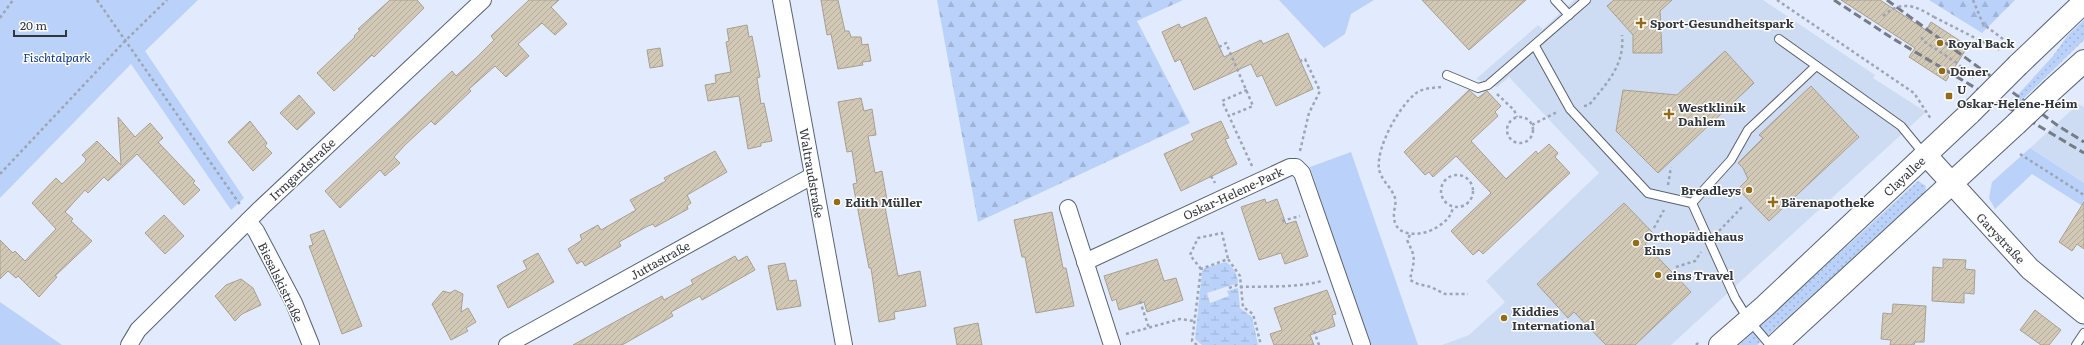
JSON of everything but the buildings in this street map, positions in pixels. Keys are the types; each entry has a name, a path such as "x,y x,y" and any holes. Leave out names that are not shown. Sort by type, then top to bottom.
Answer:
{"main road":[{"name":"Clayallee","path":"1720,345 1748,319 1765,306 1926,155 2084,2"},
{"path":"1776,345 2084,61"}],"street":[{"name":"Irmgardstraße","path":"129,345 138,330 248,221 483,0"},
{"name":"Waltraudstraße","path":"782,0 812,176 844,345"},
{"name":"Garystraße","path":"1926,155 2030,269 2084,313"},
{"name":"Oskar-Helene-Park","path":"1084,262 1290,167 1296,167 1302,173 1362,345"},
{"name":"Juttastraße","path":"507,345 812,176"},
{"path":"1068,208 1084,262 1111,342"},
{"name":"Biesalskistraße","path":"248,221 256,231 294,303 311,345"}],"lane":[{"path":"1555,0 1570,15"},
{"path":"1447,75 1478,88 1488,85 1535,46 1586,0"},
{"path":"1780,39 1901,126 1926,155"},
{"path":"1535,46 1570,109 1648,194 1692,203"},
{"path":"1692,203 1730,160 1748,130 1816,66"},
{"path":"1692,203 1708,242 1748,319 1770,345"},
{"path":"2076,345 2084,333"}],"path":[{"path":"0,18 14,0"},
{"path":"97,0 240,206"},
{"path":"0,174 126,40 167,0"},
{"path":"1777,0 1914,94 1931,119"},
{"path":"1972,0 1983,24 2007,42"},
{"path":"1883,16 1891,6 1900,3 1912,4 1999,50"},
{"path":"1582,106 1589,105 1614,73 1624,49 1622,35"},
{"path":"1921,40 1957,63 1972,78"},
{"path":"1219,47 1226,43 1253,106 1229,116"},
{"path":"1296,167 1309,113 1320,92 1304,59 1300,61"},
{"path":"1453,207 1452,214 1446,221 1420,235 1410,235 1398,228 1393,218 1396,198 1379,169 1381,146 1392,124 1415,94 1422,89 1458,86 1463,81"},
{"path":"1488,85 1514,110 1517,117"},
{"path":"1247,90 1222,101 1259,181"},
{"path":"1532,125 1562,111"},
{"path":"1517,117 1528,120 1532,125 1533,130 1528,141 1517,144 1508,136 1507,130 1508,124 1517,117"},
{"path":"2020,154 2084,195"},
{"path":"1667,192 1671,167"},
{"path":"1460,175 1470,182 1473,194 1466,204 1453,207 1443,199 1441,187 1448,177 1460,175"},
{"path":"1654,228 1664,213 1665,204"},
{"path":"1676,267 1695,261 1708,242 1743,206"},
{"path":"1197,345 1192,341 1201,269 1190,254 1198,238 1222,233 1228,259 1240,276 1243,307 1253,314 1261,345"},
{"path":"1410,235 1407,240 1414,254 1415,260 1410,280 1418,284 1431,287 1445,294 1468,294"},
{"path":"1201,269 1228,259"},
{"path":"1229,288 1237,285 1241,287 1312,283 1338,276"},
{"path":"1140,301 1149,328"},
{"path":"1111,342 1149,328 1180,319 1194,321"},
{"path":"1314,331 1319,345"}],"shaded area":[{"path":"1574,0 1763,0 1875,75 1873,78 1926,112 1671,345 1442,345 1469,335 1505,302 1486,281 1599,173 1509,77 1497,87 1476,79 1538,25 1543,29"},
{"path":"2078,104 2084,107 2084,183 2030,148"}],"green space":[{"name":"Fischtalpark","path":"0,0 198,0 145,51 244,198 231,210 131,64 0,198"},
{"path":"937,0 1183,0 1137,21 1190,123 978,222"},
{"path":"1279,0 1374,0 1351,14 1345,34 1324,48"},
{"path":"1929,0 2015,0 1982,33"},
{"path":"2084,20 2084,40 2018,104 2013,100 2053,56 2068,35"},
{"path":"2030,148 2084,183 2084,207 2032,174 1995,209 1989,198 1992,182"},
{"path":"1351,152 1418,345 1369,345 1310,167"},
{"path":"1918,181 1926,186 1925,193 1757,345 1739,345"},
{"path":"1226,262 1235,271 1238,283 1207,293 1210,303 1229,296 1227,291 1238,288 1240,308 1252,317 1258,345 1202,345 1195,339 1202,272 1205,268"},
{"path":"0,302 62,345 0,345"}],"railway":[{"path":"1834,0 1892,38 2084,153"},
{"path":"1887,0 2057,125 2084,142"}],"place":[{"name":"Sport-Gesundheitspark","path":"1641,23"},
{"name":"Royal Back","path":"1940,43"},
{"name":"Döner","path":"1942,71"},
{"name":"U Oskar-Helene-Heim","path":"1949,96"},
{"name":"Westklinik Dahlem","path":"1669,114"},
{"name":"Breadleys","path":"1749,190"},
{"name":"Edith Müller","path":"837,202"},
{"name":"Bärenapotheke","path":"1773,202"},
{"name":"Orthopädiehaus Eins","path":"1636,243"},
{"name":"eins Travel","path":"1658,275"},
{"name":"Kiddies International","path":"1504,318"}]}
